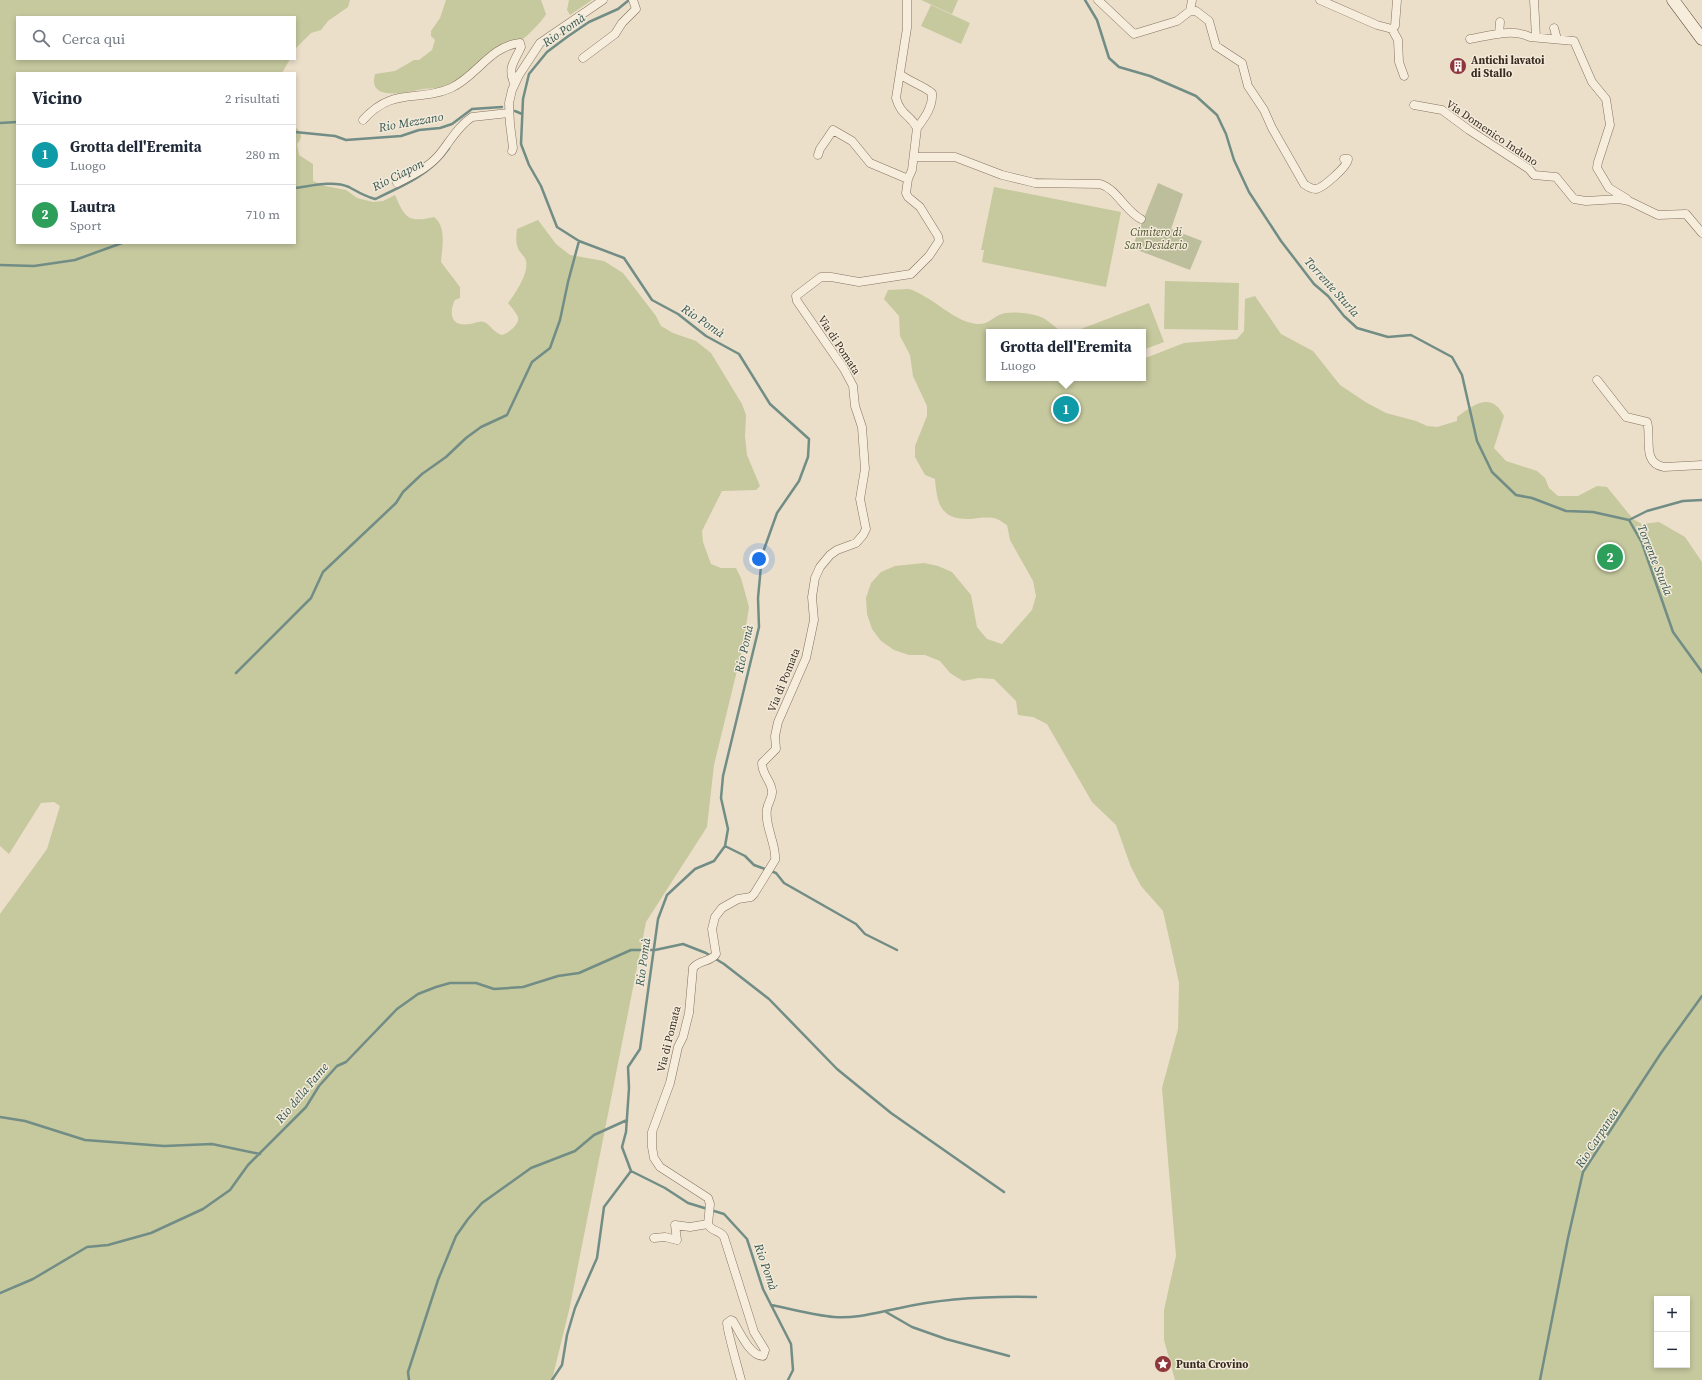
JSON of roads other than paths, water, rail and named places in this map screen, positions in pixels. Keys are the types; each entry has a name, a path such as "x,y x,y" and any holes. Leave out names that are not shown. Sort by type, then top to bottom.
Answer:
{"street":[{"path":"512,151 513,148 509,113 510,97 514,82 540,44 603,0"},
{"path":"900,74 908,81 926,88 932,93 932,101 926,115 917,128 899,109 896,98 907,28 908,0"},
{"path":"1098,0 1134,34 1177,21 1190,11 1196,11 1209,21 1216,46 1242,63 1248,86 1264,110 1272,128 1304,184 1311,189 1320,188 1346,166 1348,160 1346,158 1344,159"},
{"path":"1190,11 1192,0"},
{"path":"1320,0 1377,25 1392,29 1398,40 1398,62 1404,76"},
{"path":"1392,29 1395,26 1397,0"},
{"path":"1534,0 1536,37"},
{"path":"1669,0 1681,15 1683,13"},
{"path":"1673,0 1702,38"},
{"path":"583,58 618,31 622,23 635,10 634,2"},
{"path":"1499,34 1500,22"},
{"path":"1554,28 1557,39"},
{"path":"1470,39 1499,34 1523,34 1536,37 1574,41 1592,82 1606,99 1610,125 1597,168 1609,188 1629,201"},
{"path":"364,120 372,110 390,99 433,93 452,87 466,79 499,50 511,44 520,44 521,47 510,69 514,82"},
{"name":"Via Domenico Induno","path":"1414,105 1441,109 1469,130 1529,169 1534,175 1556,177 1574,199 1586,201 1615,199 1629,201 1656,215 1686,214 1702,233"},
{"path":"397,183 420,171 434,160 469,118 478,115 509,113"},
{"name":"Via di Pomata","path":"708,1220 710,1204 706,1195 660,1167 653,1153 652,1132 670,1082 678,1047 683,1037 689,1013 693,968 698,963 712,958 716,954 712,929 715,918 722,908 738,899 751,897 774,863 776,855 772,845 767,817 767,809 772,796 772,789 763,774 762,763 776,749 775,736 778,722 806,658 814,620 812,590 817,572 824,562 837,550 850,546 860,540 866,529 860,498 865,469 862,427 855,406 853,386 844,369 797,301 796,296 821,277 832,277 859,282 908,275 915,272 934,250 939,239 920,207 907,195 908,179 912,170 917,128"},
{"path":"818,155 820,149 833,130 852,141 870,163 908,179"},
{"path":"914,157 955,158 1002,175 1035,183 1100,184 1109,188 1131,214 1141,220"},
{"path":"1597,380 1626,417 1646,422 1648,452 1658,465 1664,467 1677,465 1702,465"},
{"path":"654,1238 665,1237 677,1240 675,1225 690,1227 708,1220 711,1229 720,1232 724,1237 754,1332 765,1350 762,1356 758,1355 747,1345 733,1321 731,1320 727,1323 727,1330 732,1343 741,1380"}],"waterway":[{"name":"Rio Pomà","path":"629,0 618,9 589,22 567,37 547,52 529,74 523,99 521,144 529,165 541,186 557,227 579,241 624,258 652,300 678,314 706,336 739,354 770,404 809,439 808,457 799,481 777,513 762,555 758,598 759,627 723,776 721,798 728,829 725,846 714,861 695,869 667,895 658,919 640,1049 628,1067 629,1088 626,1132 622,1147 631,1171 665,1188 688,1203 724,1214 747,1239 763,1289 791,1344 793,1370 788,1380"},
{"name":"Torrente Sturla","path":"1085,0 1097,20 1109,58 1119,67 1150,76 1196,96 1217,115 1226,134 1234,160 1249,192 1281,241 1314,284 1328,296 1344,316 1357,328 1388,337 1411,335 1452,357 1462,375 1477,441 1492,472 1516,495 1532,498 1566,511 1593,512 1629,520 1642,543 1673,632 1702,672"},
{"name":"Rio Mezzano","path":"296,132 335,136 346,140 401,136 419,130 440,128 452,124 472,109 502,107"},
{"name":"Rio Pomà","path":"515,111 522,114"},
{"name":"Rio Mezzano","path":"0,123 16,122"},
{"name":"Rio Ciapon","path":"296,188 322,184 336,184 349,187 375,199 406,184 425,172 434,165 449,148"},
{"path":"236,673 311,598 323,572 396,503 403,492 422,474 446,457 466,438 481,427 507,415 532,362 550,348 560,320 579,241"},
{"name":"Rio Ciapon","path":"0,265 34,266 75,260 119,244"},
{"path":"1629,520 1647,511 1683,501 1702,500"},
{"path":"725,846 745,856 754,865 776,873 784,883 856,924 865,934 897,950"},
{"name":"Rio della Fame","path":"0,1293 33,1279 87,1247 108,1245 151,1233 203,1209 230,1190 248,1165 306,1107 319,1086 337,1066 346,1062 397,1009 418,994 450,983 476,983 494,989 523,987 558,976 579,973 631,950 655,950 683,944 706,953 724,964 769,999 837,1069 891,1113 1004,1192"},
{"name":"Rio Carpanea","path":"1540,1380 1568,1238 1583,1172 1661,1053 1702,996"},
{"path":"0,1117 25,1121 85,1140 164,1146 212,1144 260,1154"},
{"path":"409,1380 408,1372 438,1280 456,1236 468,1219 482,1203 531,1168 575,1151 594,1135 627,1120"},
{"path":"552,1380 562,1365 567,1335 575,1308 597,1258 604,1207 631,1171"},
{"path":"771,1305 818,1315 851,1317 951,1300 985,1297 1036,1297"},
{"path":"886,1312 912,1327 946,1339 1009,1356"}],"place":[{"name":"Antichi lavatoi di Stallo","path":"1458,66"},
{"name":"Grotta dell'Eremita","path":"1066,409"},
{"name":"Lautra","path":"1610,557"},
{"name":"Punta Crovino","path":"1163,1364"}],"park label":[{"name":"Cimitero di San Desiderio","path":"1156,238"}]}
